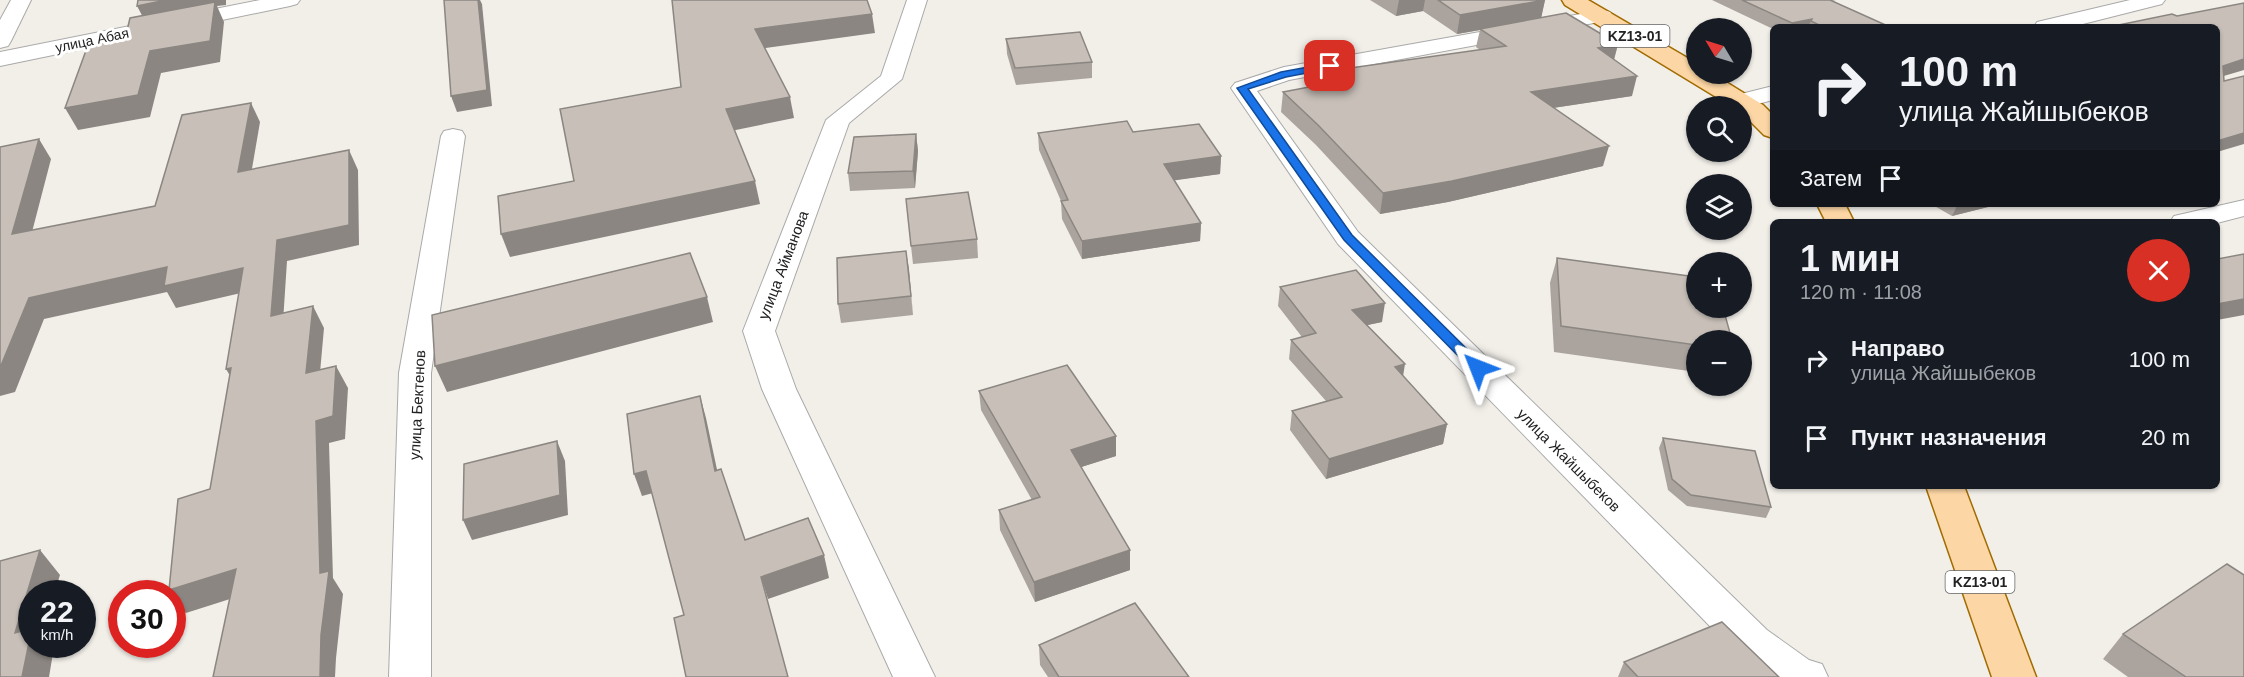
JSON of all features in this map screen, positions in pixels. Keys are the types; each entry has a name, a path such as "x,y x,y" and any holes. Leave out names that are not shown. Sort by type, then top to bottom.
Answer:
{"main road":[{"name":"KZ13-01","path":"1573,0 1686,66"},
{"name":"KZ13-01","path":"1714,84 1733,96"},
{"name":"KZ13-01","path":"1752,109 1770,127"},
{"name":"KZ13-01","path":"1946,489 2014,677"}],"street":[{"path":"0,41 21,0"},
{"name":"улица Айманова","path":"914,677 779,389 759,331 838,120 891,79 917,0"},
{"path":"2057,24 2155,0"},
{"name":"улица Абая","path":"0,59 277,1"},
{"name":"улица Жайшыбеков","path":"1603,16 1284,75 1242,88 1348,238 1752,642 1795,673 1807,677"},
{"path":"1752,98 1770,94"},
{"name":"улица Бектенов","path":"410,677 415,373 453,136"},
{"path":"2197,219 2244,208"}],"building":[{"path":"138,0 166,0 137,6"},
{"path":"444,0 478,0 487,90 451,96"},
{"path":"672,0 867,0 872,14 755,29 790,97 726,109 755,181 501,234 498,196 574,181 560,109 681,87"},
{"path":"1438,0 1545,0 1460,15"},
{"path":"1742,0 1830,0 1883,24 1817,24 1811,21 1812,19 1792,23"},
{"path":"215,2 210,41 150,51 138,95 65,108 88,45 125,39 130,18"},
{"path":"2244,3 2244,59 2223,66 2224,81 2244,76 2244,133 2220,140 2220,24 2124,24 2172,14 2177,16"},
{"path":"1566,13 1618,44 1598,48 1637,76 1531,92 1609,146 1452,181 1383,193 1283,92 1346,80 1336,70 1506,46 1480,29"},
{"path":"1080,32 1092,62 1015,68 1006,39"},
{"path":"251,103 238,172 349,150 349,225 277,240 271,316 313,306 306,373 336,366 333,416 316,421 320,573 329,571 321,635 320,677 213,677 236,569 186,585 186,580 170,580 178,499 210,489 231,368 226,369 243,268 164,286 167,267 29,298 0,368 0,147 39,139 12,234 155,206 182,115"},
{"path":"1127,121 1133,132 1199,124 1221,156 1164,164 1201,223 1082,241 1061,201 1068,200 1038,133"},
{"path":"916,134 913,171 848,173 854,137"},
{"path":"968,192 977,239 911,246 906,199"},
{"path":"906,251 911,296 838,304 837,258"},
{"path":"690,253 707,297 435,366 432,315"},
{"path":"2244,254 2244,299 2220,303 2220,258"},
{"path":"1557,258 1686,276 1686,318 1726,318 1729,330 1686,330 1686,344 1561,326"},
{"path":"1356,270 1385,303 1352,310 1405,364 1395,367 1447,424 1329,459 1292,411 1342,397 1291,340 1316,333 1280,287"},
{"path":"1067,365 1116,436 1071,450 1130,550 1034,582 999,510 1040,497 979,391"},
{"path":"700,396 715,471 721,469 745,540 808,518 824,555 761,577 788,677 686,677 674,618 684,615 646,471 634,474 627,414"},
{"path":"1663,438 1755,451 1771,507 1691,495 1672,479"},
{"path":"557,441 560,495 463,520 464,464"},
{"path":"40,550 31,580 18,580 18,623 15,633 18,632 18,658 26,658 22,677 0,677 0,561"},
{"path":"2227,564 2244,575 2244,677 2186,677 2123,634"},
{"path":"1135,603 1189,677 1059,677 1039,645"},
{"path":"1722,622 1779,677 1638,677 1624,662"}],"route":[{"path":"1330,66 1284,75 1242,88 1348,238 1478,368"}]}
